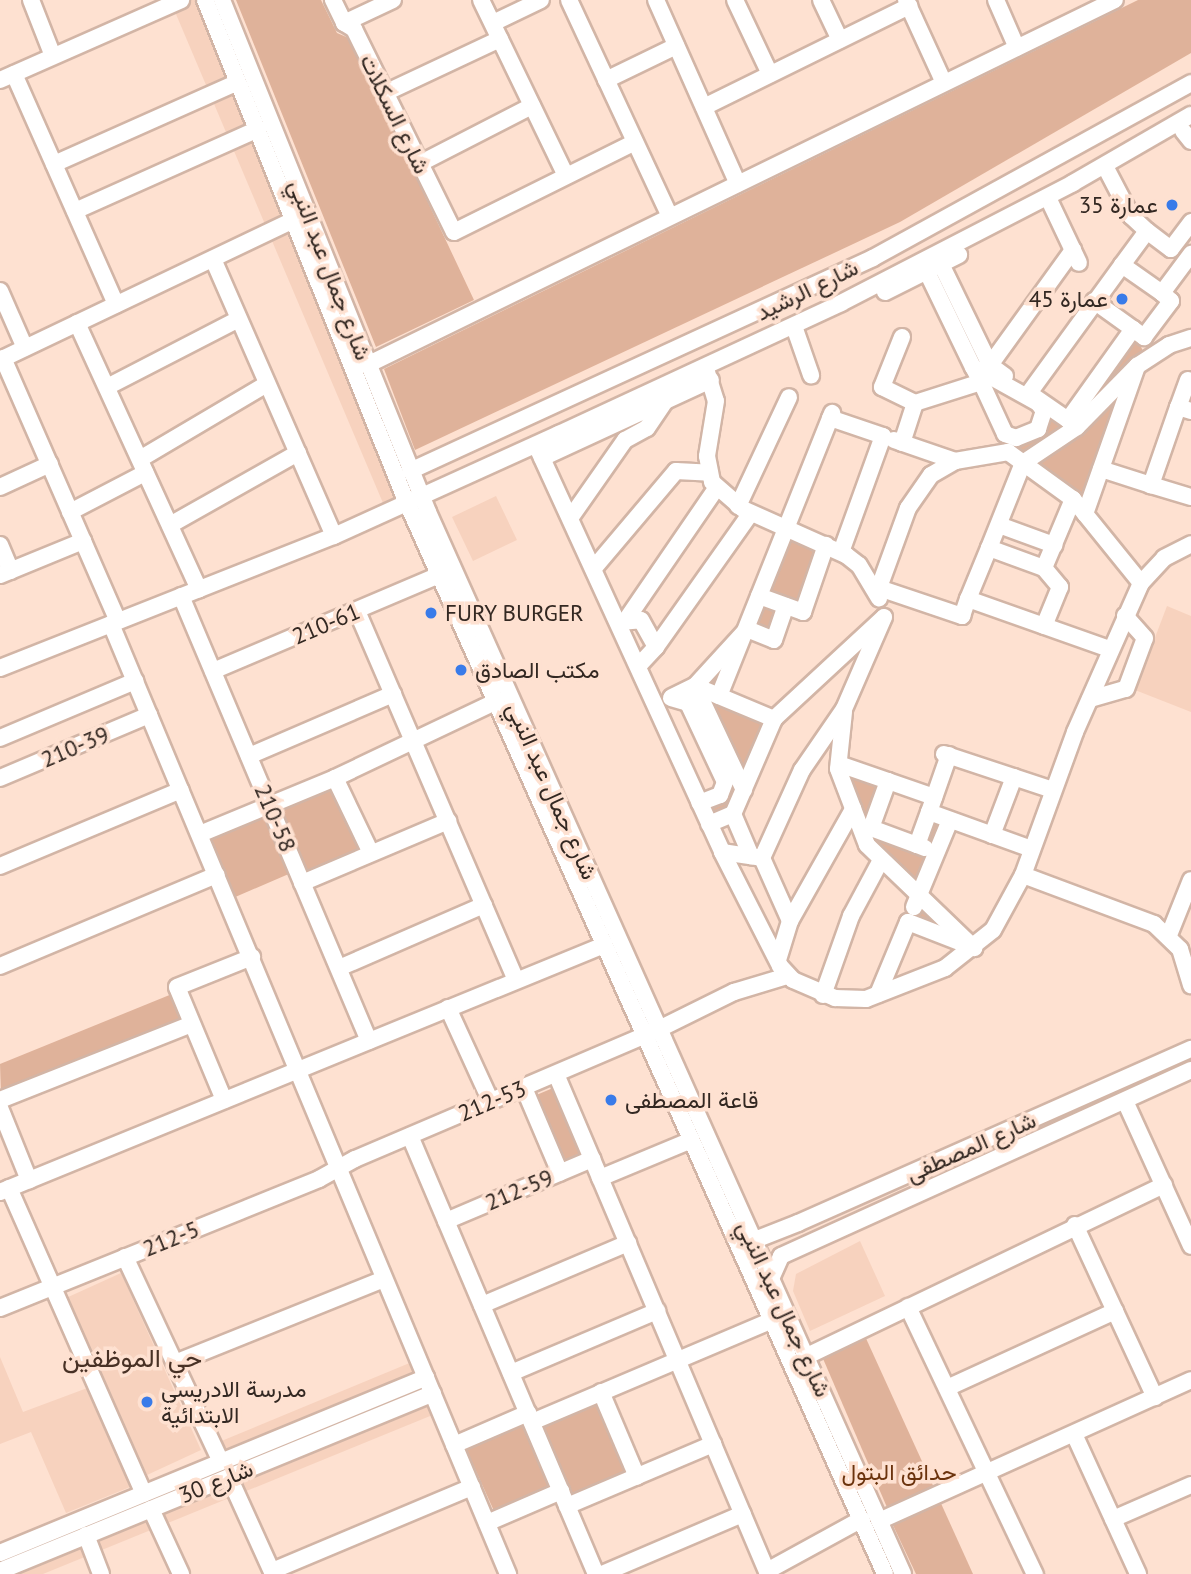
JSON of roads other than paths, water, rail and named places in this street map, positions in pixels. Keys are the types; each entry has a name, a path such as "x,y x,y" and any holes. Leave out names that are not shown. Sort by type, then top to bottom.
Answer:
{"street":[{"path":"31,0 53,57"},
{"path":"116,304 54,164 7,77 180,0"},
{"name":"شارع جمال عبد النبي","path":"205,0 414,500 743,1239 885,1574"},
{"name":"شارع جمال عبد النبي","path":"222,0 410,471 414,500 439,575 604,944 652,1033 689,1140 743,1239 770,1281 774,1312 807,1356 903,1574"},
{"name":"شارع السكلات","path":"333,0 344,23 354,29 454,232 566,176"},
{"path":"344,23 393,0"},
{"path":"481,0 566,176 635,142"},
{"path":"492,23 541,0"},
{"path":"569,0 670,217"},
{"path":"656,0 738,184"},
{"path":"735,0 770,74"},
{"path":"821,0 840,40"},
{"path":"996,0 1017,48"},
{"path":"367,365 1115,0"},
{"path":"704,107 908,3 944,83"},
{"path":"385,93 500,39"},
{"path":"606,80 676,46"},
{"path":"54,164 239,82"},
{"name":"شارع الرشيد","path":"410,471 884,252 1191,83"},
{"path":"419,164 532,106"},
{"name":"شارع الرشيد","path":"0,668 334,536 437,489 537,450 559,434 852,298 1062,189 1191,115"},
{"path":"75,211 258,130"},
{"path":"537,450 666,399 796,332 934,268 1108,172 1188,133"},
{"path":"1108,172 1131,216 1171,249 1191,222"},
{"path":"990,366 1076,257 1051,204"},
{"path":"295,219 1,359 83,541 149,715 342,1168 425,1396 454,1445 487,1522 505,1573"},
{"path":"1029,393 1147,231"},
{"path":"1161,293 1191,254"},
{"path":"213,259 334,536"},
{"path":"1094,301 1144,337 1171,301 1122,265"},
{"path":"934,268 990,366 1073,424"},
{"path":"934,268 973,367 1010,444 1023,463 1073,499 1141,583"},
{"path":"0,291 25,348"},
{"path":"107,387 239,319"},
{"path":"77,323 199,589"},
{"path":"1085,514 1142,363 1133,330"},
{"path":"1073,424 1133,330"},
{"path":"796,332 811,375"},
{"path":"902,337 881,387 915,403 981,382"},
{"path":"878,590 962,616 1023,463 1073,424 1142,363 1191,338"},
{"path":"878,590 908,508 931,475 955,461 1010,444 1038,429 1044,411 1038,403 973,367"},
{"path":"537,450 709,376"},
{"path":"622,621 713,480 707,456 716,401 709,376"},
{"path":"1151,485 1185,409 1190,377"},
{"path":"70,512 268,384"},
{"path":"638,666 656,648 745,509 789,397"},
{"path":"571,517 625,440 646,428 666,399"},
{"path":"902,443 915,403"},
{"path":"548,409 547,423 559,434"},
{"path":"719,696 831,415 955,461"},
{"path":"524,420 534,429 537,450 622,621 638,666 699,803 778,960 787,976 823,995 850,1000 878,994 945,968 974,948 993,930 1023,875 1053,790 1109,649 1141,583 1164,558 1191,544"},
{"path":"841,552 883,436"},
{"path":"170,525 298,453"},
{"path":"426,463 425,477 437,489"},
{"path":"0,487 50,464"},
{"path":"1101,469 1191,497"},
{"path":"594,568 676,471 713,480 745,509 841,552 859,565 878,590 884,617 844,709 802,770 757,857"},
{"path":"1044,568 1073,499"},
{"path":"999,525 1054,545"},
{"path":"0,545 6,573 83,541"},
{"path":"760,596 803,612 826,545"},
{"path":"989,548 1044,568 1060,587 1044,626"},
{"name":"210-61","path":"213,671 439,575"},
{"name":"210-58","path":"181,596 369,1041"},
{"path":"968,599 1109,649"},
{"path":"747,629 774,640 786,606"},
{"path":"357,611 516,980"},
{"path":"1090,699 1125,690 1145,638 1125,615"},
{"path":"709,824 733,814 774,719 884,617"},
{"path":"622,621 641,620 656,648"},
{"path":"656,707 695,686 747,629"},
{"path":"0,738 135,681"},
{"path":"695,686 774,719"},
{"path":"695,686 744,790"},
{"path":"249,756 393,694"},
{"path":"672,696 688,703 724,782 720,795 699,803"},
{"path":"200,834 335,778 495,702"},
{"path":"844,709 839,764 853,808 881,860 918,899 974,948"},
{"name":"210-39","path":"0,778 149,715"},
{"path":"917,845 946,754 1053,790"},
{"path":"839,764 888,781 931,805 950,820 1032,849"},
{"path":"992,835 1014,777"},
{"path":"335,778 371,853"},
{"path":"868,835 888,781"},
{"path":"0,866 181,790"},
{"path":"778,960 790,920 853,808"},
{"path":"733,814 790,920"},
{"path":"878,994 950,820"},
{"path":"302,883 448,821"},
{"path":"868,835 937,852"},
{"path":"722,852 757,857"},
{"path":"823,995 851,916 881,860"},
{"path":"0,966 217,875"},
{"path":"1023,875 1154,924 1180,948 1191,985"},
{"path":"1169,935 1190,887"},
{"path":"339,968 484,905"},
{"path":"908,922 974,948"},
{"path":"181,1574 53,1286 4,1190 604,944"},
{"path":"224,1100 177,987 252,957"},
{"name":"212-53","path":"342,1168 410,1136 652,1033 734,992 787,976"},
{"path":"448,1008 491,1102"},
{"path":"0,1100 192,1024"},
{"name":"شارع المصطفى","path":"743,1239 798,1223 1191,1049"},
{"name":"شارع المصطفى","path":"770,1281 781,1256 1191,1070"},
{"path":"556,1074 768,1573 862,1519"},
{"path":"524,1088 560,1173"},
{"path":"1125,1101 1191,1246"},
{"path":"0,1108 29,1180"},
{"path":"410,1136 596,1574"},
{"path":"600,1178 689,1140"},
{"name":"212-59","path":"446,1221 592,1159"},
{"name":"212-5","path":"0,1308 342,1168"},
{"path":"807,1356 1075,1225 1164,1185"},
{"path":"1075,1225 1155,1396"},
{"path":"482,1305 628,1243"},
{"path":"125,1257 273,1572 472,1487"},
{"path":"175,1363 384,1279"},
{"path":"908,1307 1035,1574"},
{"path":"511,1373 657,1311"},
{"path":"947,1388 1115,1311"},
{"path":"454,1445 601,1392 678,1360 774,1312"},
{"name":"شارع 30","path":"224,1470 419,1380"},
{"path":"879,1521 1191,1380"},
{"path":"601,1392 637,1477"},
{"name":"شارع 30","path":"0,1553 148,1501 425,1396"},
{"path":"1074,1433 1138,1574"},
{"path":"487,1522 637,1477 713,1444"},
{"path":"1113,1519 1191,1485"},
{"name":"شارع 30","path":"10,1570 86,1535 148,1501"},
{"path":"602,1574 743,1514"},
{"path":"86,1535 102,1574"}],"place":[{"name":"عمارة 35","path":"1172,205"},
{"name":"عمارة 45","path":"1122,299"},
{"name":"FURY BURGER","path":"431,613"},
{"name":"مكتب الصادق","path":"461,670"},
{"name":"قاعة المصطفى","path":"611,1100"},
{"name":"مدرسة الادريسي الابتدائية","path":"147,1402"}],"district":[{"name":"حي الموظفين","path":"132,1358"}],"park label":[{"name":"حدائق البتول","path":"899,1472"}]}
